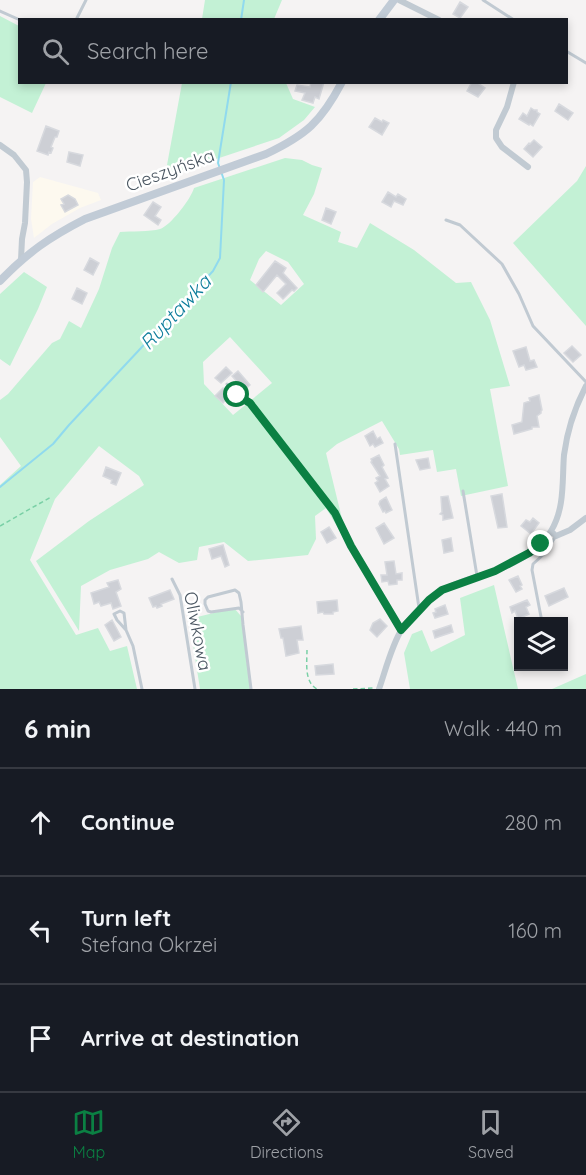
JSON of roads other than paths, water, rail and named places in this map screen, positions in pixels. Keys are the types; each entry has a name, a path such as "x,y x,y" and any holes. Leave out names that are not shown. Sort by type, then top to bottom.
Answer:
{"main road":[{"path":"381,18 397,0"},
{"name":"Cieszyńska","path":"0,281 39,245 85,219 284,146 309,129 332,101 341,84"}],"street":[{"path":"397,0 435,18"},
{"path":"513,84 507,107 496,130 496,138 502,147 528,167"},
{"path":"0,146 15,155 26,170 25,223 21,260"},
{"path":"554,533 563,491 568,435 586,384"},
{"path":"379,688 401,630 429,600 442,590 495,571 529,553 554,533 570,530 586,518"}],"lane":[{"path":"77,18 86,0"},
{"path":"483,0 511,18"},
{"path":"0,11 18,19"},
{"path":"568,52 586,63"},
{"path":"446,220 460,225 502,264 533,326 586,384"},
{"path":"227,384 237,395 250,403 262,417 335,513 351,546 401,630"},
{"path":"395,444 419,610"},
{"path":"463,491 477,576"},
{"path":"541,617 532,570 533,564 544,554 554,533"},
{"name":"Oliwkowa","path":"172,579 180,595 195,689"},
{"name":"Oliwkowa","path":"243,612 239,608 211,612 208,611 205,600 208,597 235,590 239,593 243,612 251,689"},
{"path":"126,630 114,614 120,611 124,613 126,630 142,689"}],"waterway":[{"name":"Ruptawka","path":"241,18 244,0"},
{"name":"Ruptawka","path":"0,487 53,444 213,271 220,258 224,180 218,163 231,84"}]}
